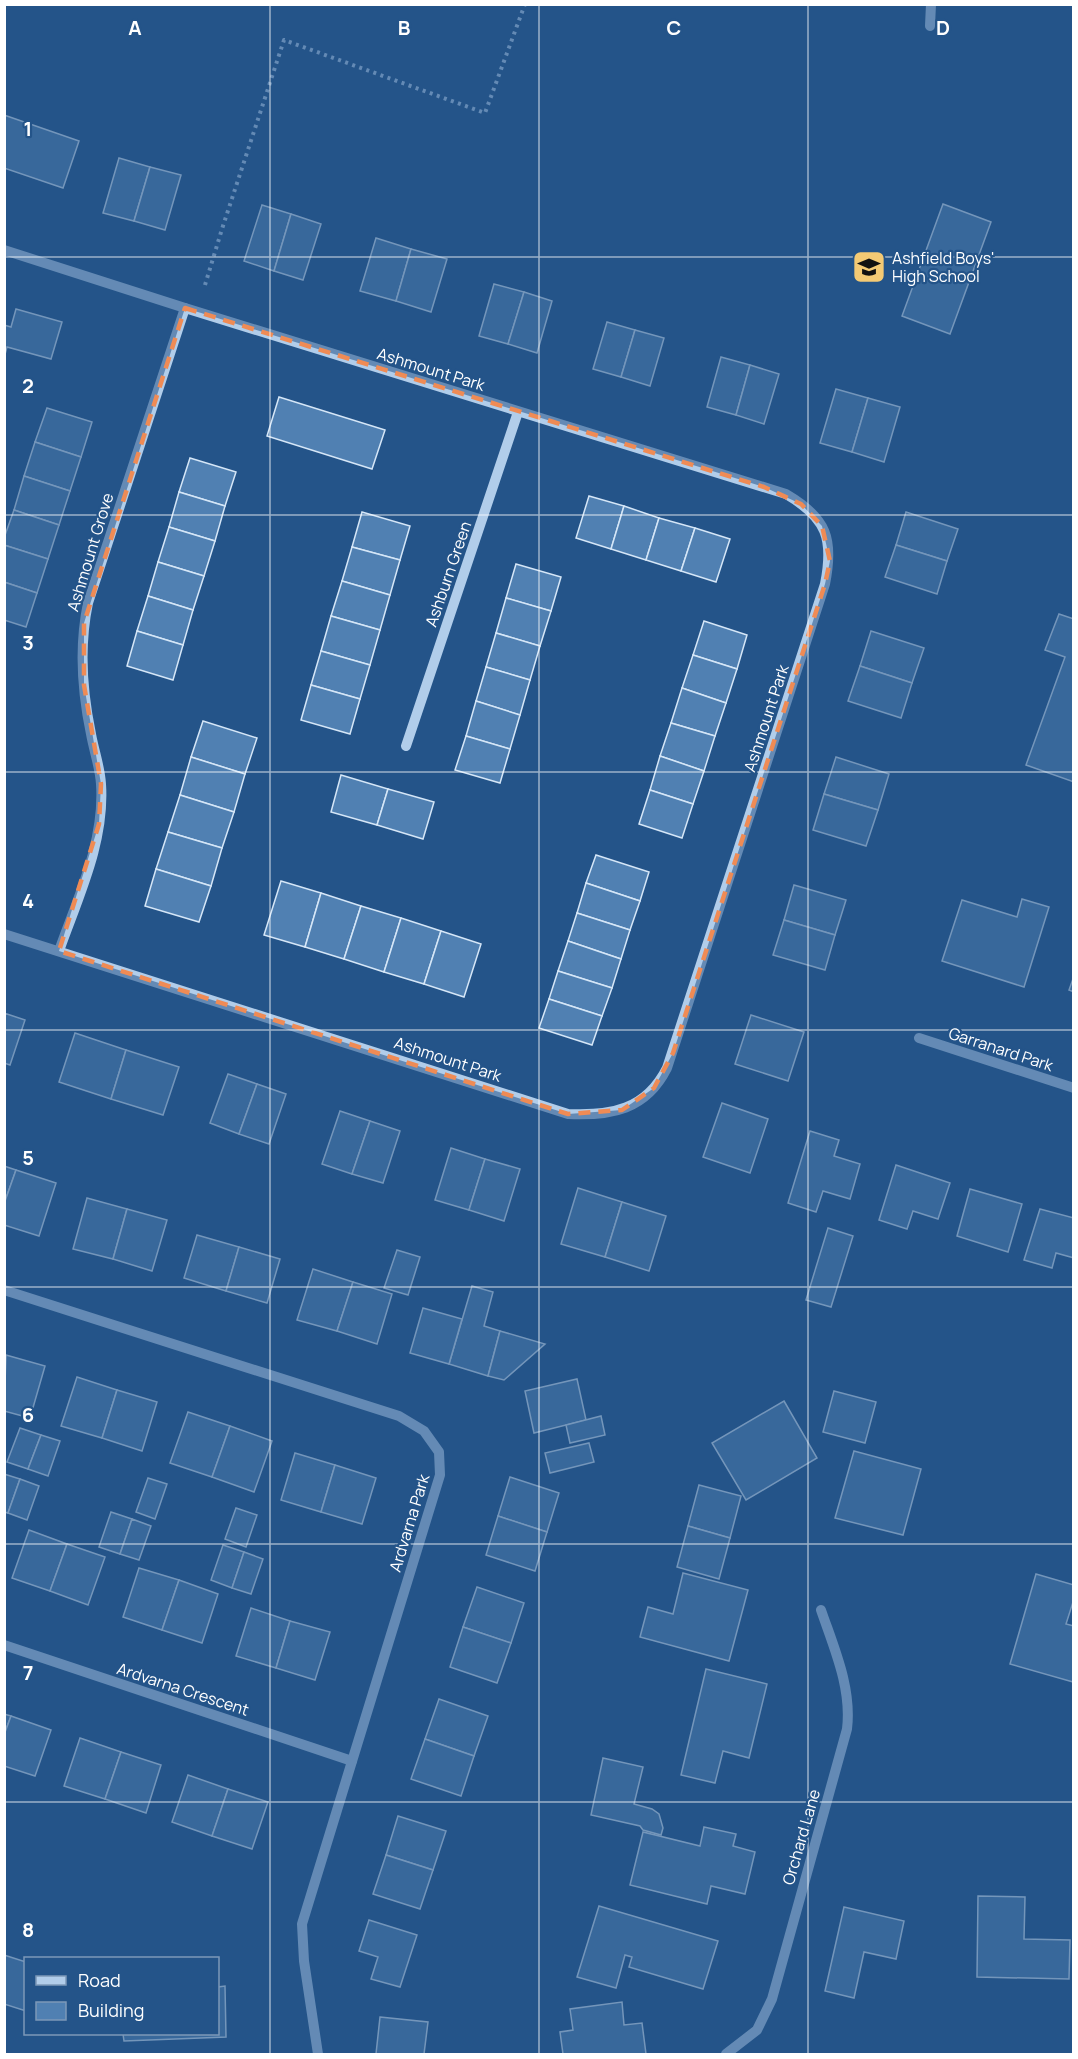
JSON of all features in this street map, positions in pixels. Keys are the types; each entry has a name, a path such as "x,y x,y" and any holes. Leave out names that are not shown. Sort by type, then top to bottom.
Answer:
{"street":[{"path":"930,26 931,4"},
{"name":"Ashmount Park","path":"4,250 786,494 801,504 822,526 829,548 830,561 825,585 673,1053 662,1079 654,1088 646,1096 622,1110 606,1114 568,1113 4,934"},
{"name":"Ashmount Grove","path":"59,951 92,858 99,824 101,784 84,685 81,642 84,623 88,603 185,308"},
{"name":"Ashburn Green","path":"406,746 518,412"},
{"name":"Garranard Park","path":"919,1038 1074,1088"},
{"name":"Ardvarna Park","path":"4,1290 399,1416 424,1431 439,1452 440,1475 302,1924 304,1961 318,2055"},
{"name":"Orchard Lane","path":"726,2055 757,2030 772,1999 847,1729 849,1711 846,1692 839,1662 821,1610"},
{"name":"Ardvarna Crescent","path":"4,1646 352,1761"}],"path":[{"path":"198,312 222,229 284,40 485,113 525,4"}],"highlighted area":[{"path":"185,308 764,487 801,504 822,526 830,561 825,584 673,1053 654,1088 622,1110 568,1114 59,951 99,824 101,784 84,685 84,623"}],"building":[{"path":"4,115 79,141 63,188 4,168"},
{"path":"119,158 150,167 134,221 103,213"},
{"path":"150,167 181,175 165,230 134,221"},
{"path":"943,204 991,222 950,334 902,316"},
{"path":"262,205 291,214 274,271 244,261"},
{"path":"291,214 321,224 303,280 274,271"},
{"path":"376,238 411,249 396,301 360,291"},
{"path":"411,249 447,259 431,312 396,301"},
{"path":"494,284 524,292 508,344 479,336"},
{"path":"524,292 552,301 537,353 508,344"},
{"path":"16,309 62,322 51,359 7,347 4,358 4,325 11,327"},
{"path":"607,322 635,330 621,377 593,369"},
{"path":"635,330 664,338 650,386 621,377"},
{"path":"721,357 750,365 736,415 707,407"},
{"path":"750,365 779,374 764,424 736,415"},
{"path":"836,389 868,398 852,452 820,443"},
{"path":"279,397 385,430 372,469 267,436"},
{"path":"868,398 900,407 884,462 852,452"},
{"path":"47,408 92,422 81,457 35,442"},
{"path":"35,442 81,457 70,491 24,476"},
{"path":"190,458 236,472 225,506 179,492"},
{"path":"24,476 70,491 59,525 14,510"},
{"path":"179,492 225,506 215,541 169,527"},
{"path":"589,496 624,506 611,549 576,538"},
{"path":"624,506 659,518 646,560 611,549"},
{"path":"14,510 59,525 48,559 4,545 4,538"},
{"path":"362,512 410,526 400,560 352,547"},
{"path":"906,512 958,529 947,561 896,545"},
{"path":"659,518 695,528 681,571 646,560"},
{"path":"169,527 215,541 204,576 158,562"},
{"path":"695,528 730,539 716,582 681,571"},
{"path":"4,545 48,559 37,593 4,582"},
{"path":"896,545 947,561 937,594 885,577"},
{"path":"352,547 400,560 390,595 342,581"},
{"path":"158,562 204,576 193,610 148,596"},
{"path":"516,564 561,577 551,611 506,598"},
{"path":"342,581 390,595 380,630 331,616"},
{"path":"4,582 37,593 26,627 4,620"},
{"path":"148,596 193,610 183,645 137,631"},
{"path":"506,598 551,611 540,646 496,633"},
{"path":"1059,614 1074,619 1074,782 1026,765 1065,657 1045,650"},
{"path":"331,616 380,630 370,665 321,651"},
{"path":"704,621 747,635 737,669 693,655"},
{"path":"137,631 183,645 173,680 127,666"},
{"path":"871,631 924,648 912,683 860,666"},
{"path":"496,633 540,646 530,680 486,667"},
{"path":"321,651 370,665 360,699 311,685"},
{"path":"693,655 737,669 726,703 682,688"},
{"path":"860,666 912,683 901,718 848,701"},
{"path":"486,667 530,680 520,715 476,701"},
{"path":"311,685 360,699 350,734 301,720"},
{"path":"682,688 726,703 715,736 671,723"},
{"path":"476,701 520,715 510,749 466,736"},
{"path":"203,721 257,738 245,774 191,757"},
{"path":"671,723 715,736 704,771 660,756"},
{"path":"466,736 510,749 500,783 455,770"},
{"path":"660,756 704,771 693,804 650,790"},
{"path":"191,757 245,774 234,812 180,795"},
{"path":"836,757 889,774 878,810 824,794"},
{"path":"341,775 388,789 377,825 331,812"},
{"path":"388,789 434,802 423,839 377,825"},
{"path":"650,790 693,804 682,838 639,824"},
{"path":"824,794 878,810 866,846 813,830"},
{"path":"180,795 234,812 222,848 168,832"},
{"path":"168,832 222,848 211,886 156,869"},
{"path":"596,855 649,872 640,901 586,883"},
{"path":"156,869 211,886 199,922 145,906"},
{"path":"281,881 321,893 305,947 264,935"},
{"path":"586,883 640,901 630,930 577,913"},
{"path":"794,885 846,900 835,935 784,920"},
{"path":"321,893 361,906 344,959 305,947"},
{"path":"1022,899 1049,907 1024,987 942,961 962,900 1017,917"},
{"path":"361,906 401,918 384,972 344,959"},
{"path":"577,913 630,930 621,959 568,941"},
{"path":"401,918 441,931 424,984 384,972"},
{"path":"784,920 835,935 825,970 773,955"},
{"path":"441,931 481,944 464,997 424,984"},
{"path":"568,941 621,959 612,988 558,971"},
{"path":"558,971 612,988 602,1016 549,999"},
{"path":"1074,976 1074,992 1069,990"},
{"path":"549,999 602,1016 592,1045 539,1028"},
{"path":"4,1013 25,1020 10,1065 4,1063"},
{"path":"751,1015 804,1032 788,1081 735,1064"},
{"path":"75,1033 126,1050 111,1099 59,1082"},
{"path":"126,1050 179,1067 163,1115 111,1099"},
{"path":"228,1074 257,1084 239,1134 210,1123"},
{"path":"257,1084 286,1094 269,1144 239,1134"},
{"path":"722,1103 768,1119 750,1173 703,1157"},
{"path":"340,1111 370,1121 352,1174 322,1164"},
{"path":"370,1121 400,1131 383,1183 352,1174"},
{"path":"810,1131 839,1140 834,1156 860,1164 850,1199 823,1191 816,1212 788,1203"},
{"path":"451,1148 485,1159 469,1210 435,1200"},
{"path":"485,1159 520,1169 504,1221 469,1210"},
{"path":"896,1165 950,1183 938,1219 913,1211 907,1229 879,1220"},
{"path":"4,1166 16,1170 4,1204"},
{"path":"16,1170 56,1183 39,1236 4,1225 4,1204"},
{"path":"578,1188 622,1202 605,1257 561,1244"},
{"path":"970,1189 1022,1204 1008,1252 957,1236"},
{"path":"87,1198 127,1209 113,1259 73,1249"},
{"path":"622,1202 666,1216 649,1271 605,1257"},
{"path":"127,1209 167,1220 152,1271 113,1259"},
{"path":"1040,1209 1074,1218 1074,1258 1056,1253 1052,1268 1024,1260"},
{"path":"828,1228 853,1236 831,1307 806,1300"},
{"path":"197,1235 239,1247 226,1291 184,1278"},
{"path":"239,1247 280,1259 267,1303 226,1291"},
{"path":"397,1250 420,1257 408,1295 384,1288"},
{"path":"313,1269 353,1282 337,1331 297,1320"},
{"path":"353,1282 392,1294 377,1344 337,1331"},
{"path":"472,1286 493,1292 484,1326 500,1331 488,1376 449,1364"},
{"path":"423,1308 462,1319 449,1364 410,1353"},
{"path":"500,1331 545,1344 504,1380 488,1376"},
{"path":"6,1355 45,1366 30,1418 4,1411"},
{"path":"77,1377 117,1390 102,1438 61,1426"},
{"path":"577,1379 586,1420 534,1433 525,1391"},
{"path":"117,1390 157,1402 142,1451 102,1438"},
{"path":"834,1391 876,1402 865,1443 823,1432"},
{"path":"784,1401 817,1458 746,1500 712,1443"},
{"path":"188,1412 230,1426 212,1477 170,1463"},
{"path":"601,1416 605,1435 570,1443 566,1425"},
{"path":"230,1426 272,1441 254,1492 212,1477"},
{"path":"20,1428 41,1435 28,1469 7,1462"},
{"path":"41,1435 60,1441 48,1476 28,1469"},
{"path":"589,1443 594,1462 550,1473 545,1453"},
{"path":"854,1451 921,1469 903,1535 835,1518"},
{"path":"295,1453 335,1465 321,1512 281,1500"},
{"path":"335,1465 376,1478 362,1524 321,1512"},
{"path":"4,1474 20,1479 8,1513 4,1512"},
{"path":"510,1477 559,1493 547,1532 498,1516"},
{"path":"148,1478 167,1484 155,1519 136,1512"},
{"path":"20,1479 39,1486 27,1520 8,1513"},
{"path":"699,1485 741,1496 730,1538 688,1526"},
{"path":"236,1508 257,1515 246,1547 225,1539"},
{"path":"111,1512 132,1519 120,1554 99,1547"},
{"path":"498,1516 547,1532 535,1571 486,1555"},
{"path":"132,1519 151,1526 139,1560 120,1554"},
{"path":"688,1526 730,1538 719,1579 677,1567"},
{"path":"29,1530 67,1544 50,1591 12,1578"},
{"path":"67,1544 105,1557 88,1605 50,1591"},
{"path":"223,1545 244,1552 232,1588 211,1580"},
{"path":"244,1552 263,1559 251,1594 232,1588"},
{"path":"139,1568 179,1580 162,1630 123,1617"},
{"path":"683,1573 748,1590 729,1661 640,1637 648,1607 673,1614"},
{"path":"1036,1574 1074,1585 1074,1599 1066,1624 1074,1626 1073,1682 1010,1664"},
{"path":"179,1580 218,1594 202,1643 162,1630"},
{"path":"477,1587 524,1603 511,1643 463,1627"},
{"path":"251,1608 290,1621 276,1668 236,1656"},
{"path":"290,1621 330,1632 315,1680 276,1668"},
{"path":"463,1627 511,1643 497,1683 450,1667"},
{"path":"706,1669 767,1684 749,1758 723,1751 715,1783 681,1775"},
{"path":"439,1699 488,1716 474,1756 425,1739"},
{"path":"4,1714 11,1716 4,1735"},
{"path":"11,1716 51,1730 35,1776 4,1766 4,1735"},
{"path":"80,1738 121,1752 105,1799 64,1786"},
{"path":"425,1739 474,1756 461,1796 411,1779"},
{"path":"121,1752 161,1765 146,1813 105,1799"},
{"path":"603,1758 643,1767 634,1804 652,1809 659,1814 663,1828 661,1835 643,1830 640,1826 591,1815"},
{"path":"188,1775 228,1789 212,1836 172,1822"},
{"path":"228,1789 268,1802 252,1849 212,1836"},
{"path":"398,1816 446,1831 433,1870 386,1855"},
{"path":"704,1827 736,1834 733,1846 755,1852 745,1894 711,1886 707,1904 630,1885 643,1832 700,1846"},
{"path":"386,1855 433,1870 420,1909 373,1894"},
{"path":"978,1896 1025,1897 1024,1939 1070,1940 1069,1979 977,1977"},
{"path":"599,1906 718,1941 703,1989 629,1967 632,1957 625,1955 616,1988 577,1977"},
{"path":"844,1907 904,1921 896,1959 864,1952 854,1998 825,1991"},
{"path":"369,1920 417,1935 400,1987 371,1979 378,1957 359,1951"},
{"path":"4,1955 24,1961 24,2010 4,2004"},
{"path":"225,1986 226,2037 124,2041 123,2035 219,2035 219,1987"},
{"path":"622,2002 624,2025 642,2023 646,2054 563,2054 560,2032 573,2030 570,2009"},
{"path":"380,2017 428,2022 424,2054 376,2054"}],"place":[{"name":"Ashfield Boys' High School","path":"869,267"}]}
